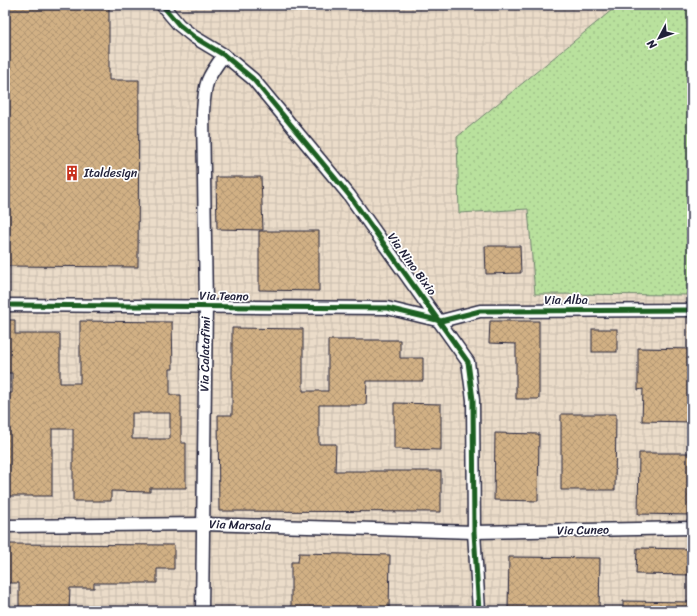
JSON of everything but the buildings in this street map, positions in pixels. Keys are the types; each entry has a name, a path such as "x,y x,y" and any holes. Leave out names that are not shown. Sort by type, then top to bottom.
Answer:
{"street":[{"name":"Via Nino Bixio","path":"162,5 179,25 194,37 224,55 254,79 349,194 441,321 468,362 473,400 474,532 479,611"},
{"name":"Via Calatafimi","path":"202,611 206,306 203,112 205,88 209,75 224,55"},
{"name":"Via Teano","path":"5,305 387,308 441,321"},
{"name":"Via Alba","path":"441,321 480,311 692,310"},
{"name":"Via Marsala","path":"5,526 203,524 474,532"},
{"name":"Via Cuneo","path":"474,532 692,528"}],"shaded area":[{"path":"5,5 618,5 457,137 460,213 528,209 535,294 692,295 692,611 5,611"}],"green space":[{"path":"618,5 692,5 692,295 535,294 528,209 459,213 457,137"}],"cycle path":[{"path":"162,5 179,25 194,37 224,55 253,79 349,195 468,362 473,400 474,532 479,611"},
{"path":"5,305 387,308 441,321 480,311 692,310"}],"place":[{"name":"Italdesign","path":"72,173"}]}
